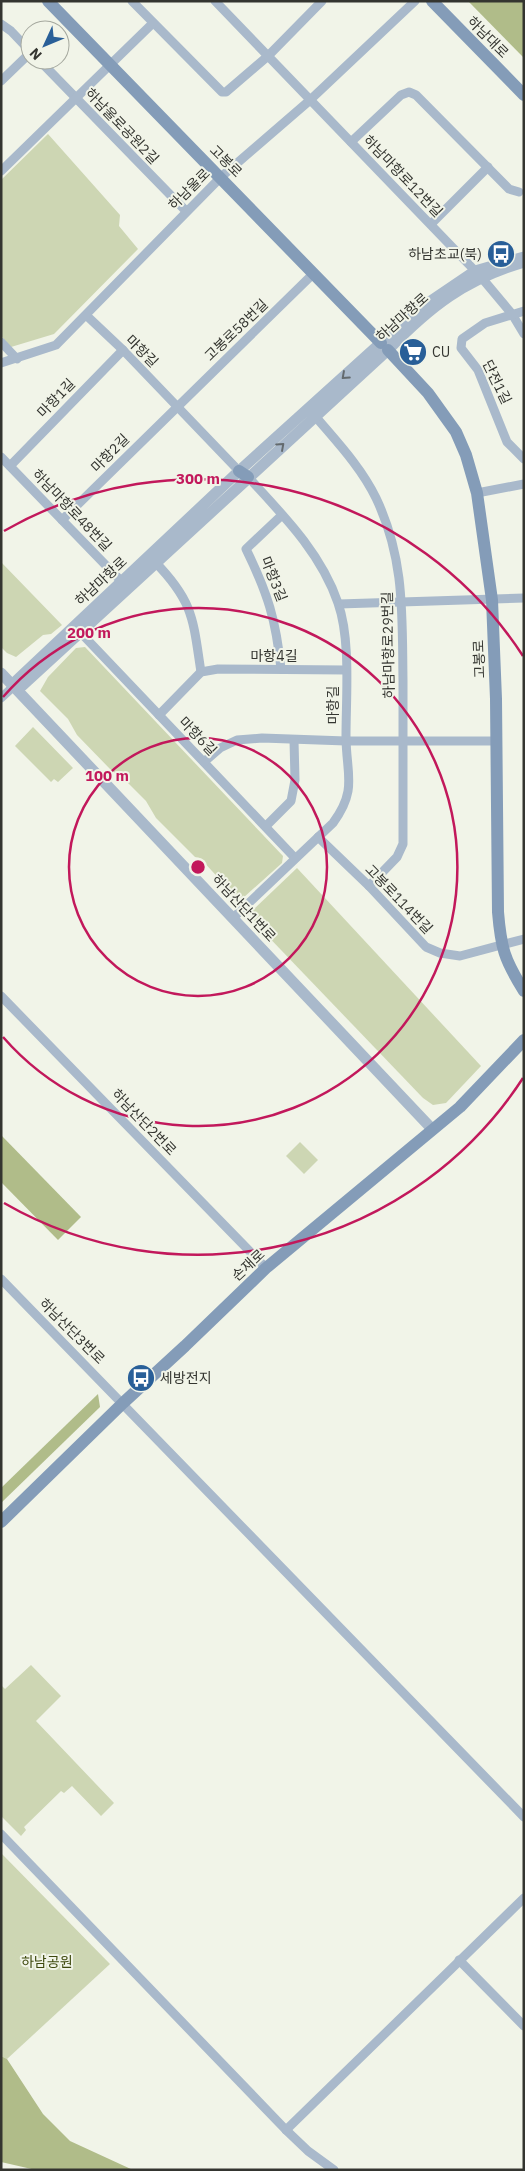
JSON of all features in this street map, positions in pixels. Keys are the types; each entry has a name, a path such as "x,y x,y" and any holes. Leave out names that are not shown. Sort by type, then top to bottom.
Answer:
{"main road":[{"name":"고봉로","path":"48,1 384,346 428,393 456,432 466,454 476,493 492,600 498,912 501,945 507,962 524,991"},
{"name":"하남대로","path":"432,1 524,94"},
{"name":"손재로","path":"1,1522 123,1402 185,1346 266,1268 460,1107 524,1040"}],"street":[{"path":"132,1 222,92 230,90 268,56 322,1"},
{"name":"하남마항로12번길","path":"215,1 309,101 478,274 512,314 524,334"},
{"name":"하남울로","path":"1,363 56,345 87,316 186,211 221,177 309,101 415,1"},
{"path":"1,171 153,23"},
{"path":"1,24 20,41"},
{"path":"1,81 20,62"},
{"name":"하남울로공원2길","path":"49,70 186,211"},
{"path":"351,142 401,95 408,92 416,95 509,189 519,192"},
{"path":"431,224 488,167"},
{"name":"하남마항로","path":"384,346 122,582 16,681 14,686 22,686 155,562 244,474 315,416 384,346 427,302 478,274 524,257"},
{"name":"하남마항로","path":"478,274 524,262"},
{"name":"고봉로58번길","path":"178,406 314,273"},
{"name":"단전1길","path":"524,311 485,323 462,339 461,348 478,370 507,442 524,459"},
{"name":"마항길","path":"87,316 123,350 282,514 309,547 339,604 346,643 346,741 350,789 343,809 333,823 233,918"},
{"path":"1,342 16,359"},
{"name":"마항1길","path":"10,466 123,350"},
{"name":"마항2길","path":"62,520 178,406"},
{"name":"하남마항로29번길","path":"315,416 358,467 376,498 392,541 400,577 402,602 403,844 397,857 369,886"},
{"name":"하남마항로48번길","path":"1,457 122,582"},
{"path":"476,493 524,484"},
{"name":"마항3길","path":"281,669 277,632 271,605 246,550 282,514"},
{"path":"155,562 174,581 185,598 192,614 201,672 159,715"},
{"path":"339,604 524,598"},
{"name":"마항6길","path":"80,632 295,858"},
{"name":"마항4길","path":"201,672 218,669 346,670"},
{"name":"하남산단1번로","path":"1,673 432,1129"},
{"path":"1,698 14,686"},
{"path":"204,762 220,748 237,740 262,738 403,742 496,741"},
{"path":"266,826 291,801 295,780 294,740"},
{"name":"고봉로114번길","path":"318,837 369,886 426,947 460,956 524,940"},
{"name":"하남산단2번로","path":"1,996 266,1268"},
{"name":"하남산단3번로","path":"1,1279 123,1402 524,1817"},
{"path":"1,1834 286,2130 308,2151 334,2170"},
{"path":"286,2130 524,1898"},
{"path":"459,1960 524,2026"}],"green space":[{"path":"468,1 524,1 524,58"},
{"path":"48,134 120,215 119,226 138,249 54,334 11,347 1,336 1,180"},
{"path":"1,562 62,625 51,634 43,635 16,657 7,653 1,647"},
{"path":"85,647 283,856 282,863 243,898 236,897 200,858 195,857 156,818 146,801 110,769 77,735 68,719 40,691 48,677 76,648"},
{"path":"33,727 73,768 58,782 54,779 51,782 15,746"},
{"path":"297,868 481,1066 446,1103 433,1105 423,1098 258,926 251,916 252,911"},
{"path":"1,1135 81,1217 58,1240 1,1182"},
{"path":"300,1142 318,1160 304,1174 286,1156"},
{"path":"98,1394 100,1407 1,1503 1,1488"},
{"path":"31,1665 61,1696 36,1721 114,1803 101,1816 72,1786 64,1793 61,1791 24,1827 26,1830 21,1836 1,1816 1,1685 5,1689"},
{"name":"하남공원","path":"1,1853 110,1964 7,2059 1,2056"},
{"path":"1,2056 7,2059 43,2114 70,2141 133,2170 36,2170 1,2162"}],"place":[{"name":"하남초교(북)","path":"501,254"},
{"name":"CU","path":"413,352"},
{"name":"세방전지","path":"141,1378"}]}
